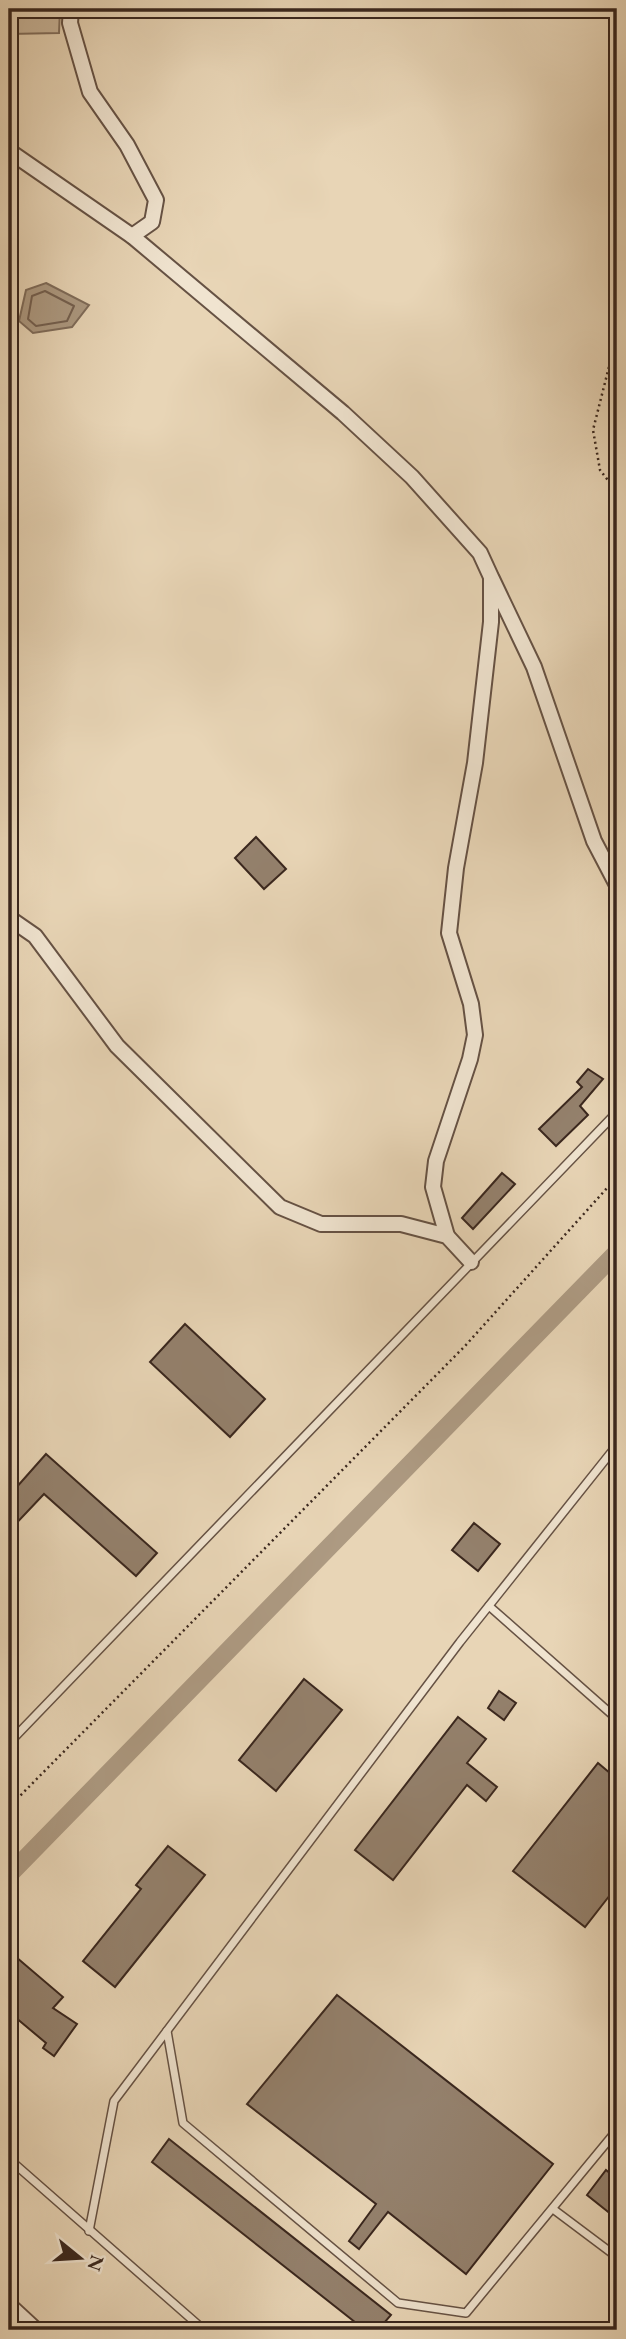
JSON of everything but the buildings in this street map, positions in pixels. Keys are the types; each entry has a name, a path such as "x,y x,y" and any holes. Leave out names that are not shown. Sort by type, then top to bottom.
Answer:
{"street":[{"path":"71,9 70,23 90,92 127,145 156,200 152,222 132,236"},
{"path":"9,151 132,236 343,414 412,477 480,553 534,667 594,841 617,885"},
{"path":"471,1262 447,1236 433,1188 436,1161 470,1059 475,1035 471,1004 449,933 456,868 475,763 491,622 491,577"},
{"path":"9,918 34,936 117,1046 280,1207 321,1224 401,1224 447,1236"},
{"path":"9,2305 36,2330"}],"lane":[{"path":"9,1743 617,1112"},
{"path":"89,2231 114,2101 489,1605 617,1445"},
{"path":"489,1605 617,1719"},
{"path":"167,2031 184,2123 398,2303 466,2313 617,2130"},
{"path":"9,2159 204,2330"},
{"path":"553,2209 617,2257"}],"path":[{"path":"617,335 593,430 600,470 617,492"},
{"path":"9,388 14,416 9,429"},
{"path":"9,1807 465,1346 617,1177"}],"shaded area":[{"path":"9,9 60,9 59,33 9,34"}],"water":[{"path":"46,283 89,305 72,327 33,333 19,321 26,290"}],"waterway":[{"path":"9,1875 617,1252"}]}
